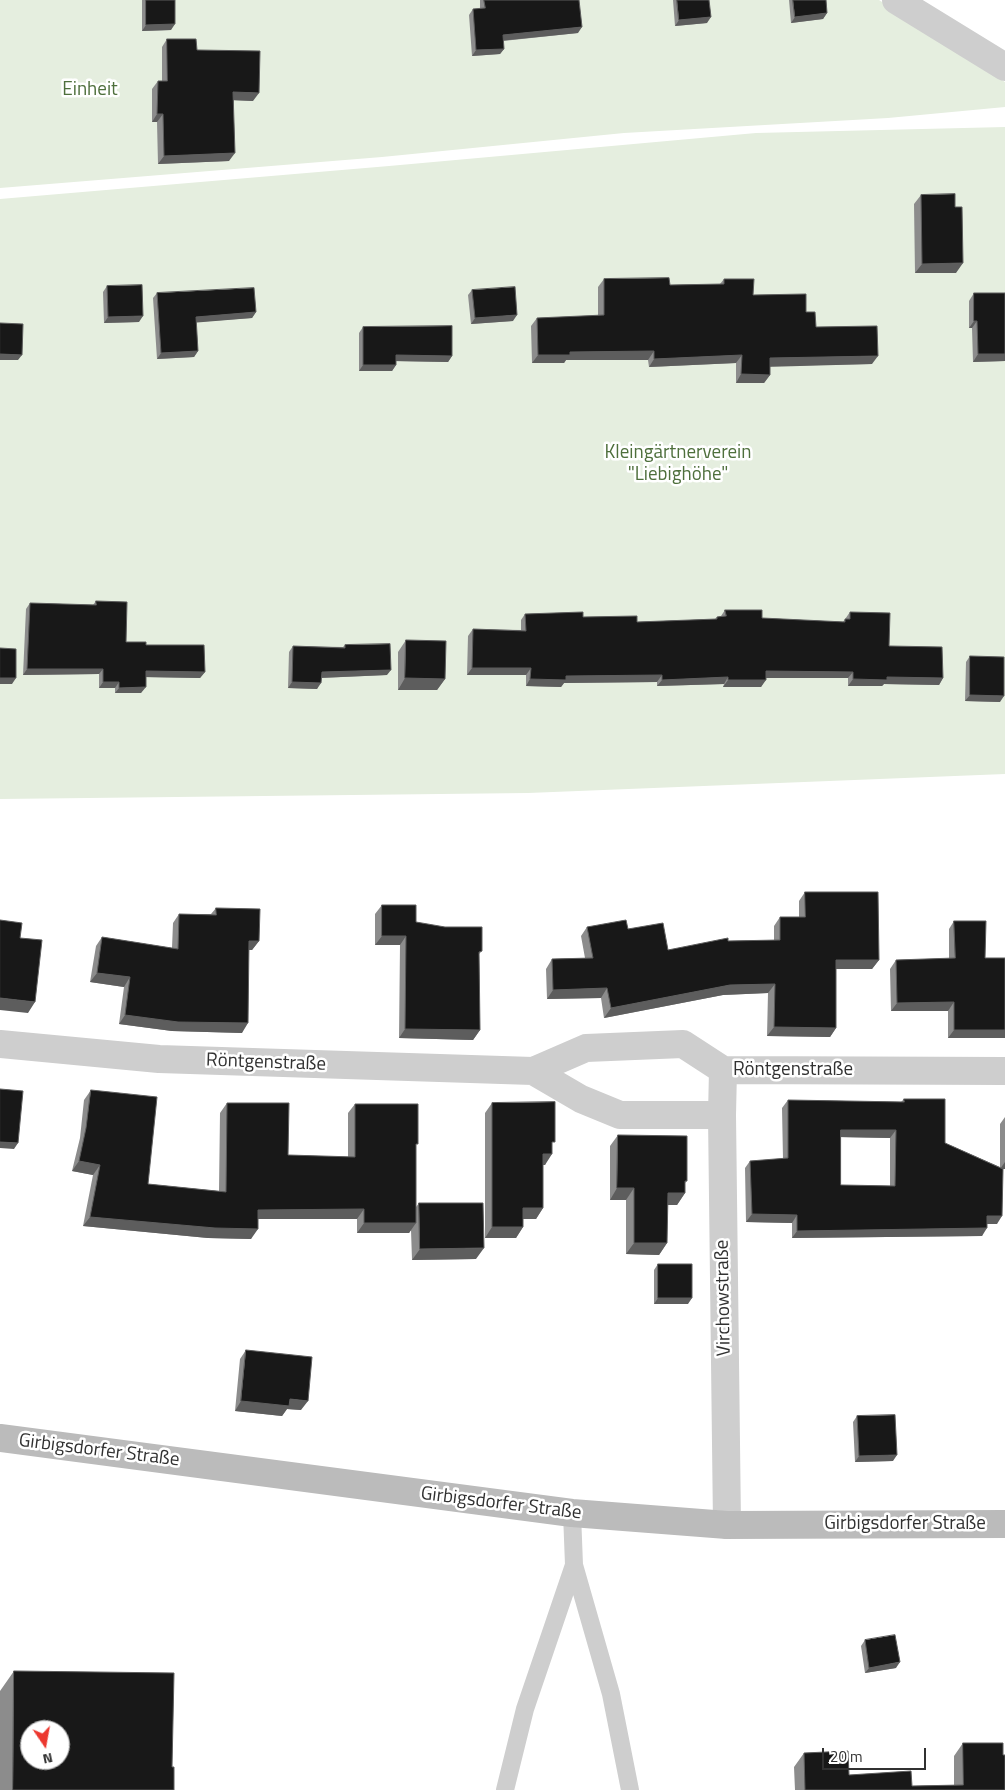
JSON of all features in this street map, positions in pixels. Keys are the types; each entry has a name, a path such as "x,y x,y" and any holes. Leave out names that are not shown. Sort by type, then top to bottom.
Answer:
{"street":[{"path":"896,0 1005,67"},
{"name":"Röntgenstraße","path":"0,1044 159,1059 532,1071 586,1048 684,1044 723,1070 1005,1071"},
{"name":"Virchowstraße","path":"723,1070 727,1525"},
{"name":"Röntgenstraße","path":"532,1071 581,1099 620,1115 722,1115"},
{"name":"Girbigsdorfer Straße","path":"0,1438 572,1513 727,1525 1005,1524"}],"lane":[{"path":"572,1513 574,1565 611,1694 630,1790"},
{"path":"505,1790 525,1709 574,1565"}],"green space":[{"name":"Einheit","path":"0,0 879,0 1005,82 1005,107 888,118 624,133 382,157 0,188"},
{"name":"Kleingärtnerverein \"Liebighöhe\"","path":"1005,127 1005,774 528,793 0,799 0,199 756,133"}],"building":[{"path":"146,0 175,0 175,24 146,25"},
{"path":"484,0 579,0 582,27 503,35 504,49 476,50 473,9 485,8"},
{"path":"677,0 709,0 711,17 679,20"},
{"path":"793,0 826,0 827,13 795,17"},
{"path":"167,39 196,39 197,50 260,51 259,93 233,92 235,153 164,156 163,114 157,114 158,81 167,81"},
{"path":"955,194 955,207 962,207 963,263 922,264 921,195"},
{"path":"669,278 670,285 724,284 724,279 754,279 753,295 806,294 806,312 815,312 816,327 877,326 878,356 770,358 770,375 741,374 742,355 654,359 654,351 570,352 570,355 538,355 537,318 604,315 604,279"},
{"path":"142,285 143,316 108,317 107,286"},
{"path":"515,287 517,315 475,318 472,290"},
{"path":"254,288 256,312 196,317 198,351 161,353 157,293"},
{"path":"974,293 1005,293 1005,354 978,354 977,321 974,321"},
{"path":"0,323 23,324 22,355 0,354"},
{"path":"452,326 452,356 396,355 396,365 363,365 363,327"},
{"path":"96,601 127,602 126,642 146,642 146,645 204,645 205,672 146,671 146,687 119,688 119,682 103,682 103,669 27,669 30,603 96,605"},
{"path":"725,610 762,610 762,618 845,622 845,619 850,619 850,612 890,613 889,646 942,647 943,678 887,677 887,680 853,679 853,672 766,671 766,680 728,680 728,677 662,680 662,675 566,676 566,680 530,679 531,668 472,668 473,629 526,631 525,614 583,612 583,617 637,616 637,622 717,619 717,617 726,616"},
{"path":"406,640 446,641 445,679 405,678"},
{"path":"390,644 391,670 322,672 321,683 292,682 293,646 345,648 345,645"},
{"path":"0,648 16,649 16,678 0,678"},
{"path":"970,656 1004,657 1004,696 970,695"},
{"path":"805,892 878,892 879,960 836,960 836,1028 774,1027 775,984 730,985 611,1008 607,988 553,990 552,959 593,958 587,927 626,920 628,929 663,923 668,950 728,938 728,941 780,940 780,917 805,917"},
{"path":"382,905 416,905 416,922 445,927 482,927 482,951 479,952 480,1030 405,1029 406,936 382,936"},
{"path":"216,908 260,909 259,941 249,941 248,1023 178,1022 125,1015 130,977 97,973 102,937 178,949 179,914 216,915"},
{"path":"0,920 22,923 20,938 42,940 35,1002 0,998"},
{"path":"954,921 986,921 985,958 1005,958 1005,1030 954,1030 954,1002 897,1003 896,960 955,958"},
{"path":"0,1089 23,1091 18,1143 0,1142"},
{"path":"91,1090 157,1097 148,1184 226,1192 227,1103 289,1103 288,1155 355,1157 355,1104 418,1104 416,1223 364,1223 364,1209 258,1210 258,1229 215,1228 90,1217 100,1165 79,1161"},
{"path":"904,1099 945,1099 945,1143 1003,1169 1002,1216 987,1216 987,1228 797,1231 797,1215 752,1214 750,1161 788,1158 788,1100 904,1102","holes":["841,1130 896,1130 895,1186 841,1185"]},
{"path":"555,1102 555,1142 552,1142 552,1154 543,1154 543,1208 523,1208 523,1227 492,1227 492,1103"},
{"path":"618,1135 687,1136 687,1181 685,1181 685,1193 668,1193 667,1243 634,1243 634,1188 617,1188"},
{"path":"419,1203 483,1203 484,1248 420,1249"},
{"path":"658,1264 692,1264 692,1298 658,1298"},
{"path":"246,1350 312,1357 308,1401 290,1399 289,1406 241,1401"},
{"path":"895,1415 897,1455 859,1456 857,1416"},
{"path":"895,1635 900,1662 869,1668 865,1640"},
{"path":"14,1671 174,1673 172,1767 174,1767 174,1790 13,1790"},
{"path":"963,1743 1003,1743 1005,1790 805,1790 804,1753 848,1751 849,1775 911,1771 912,1786 963,1785"}]}
